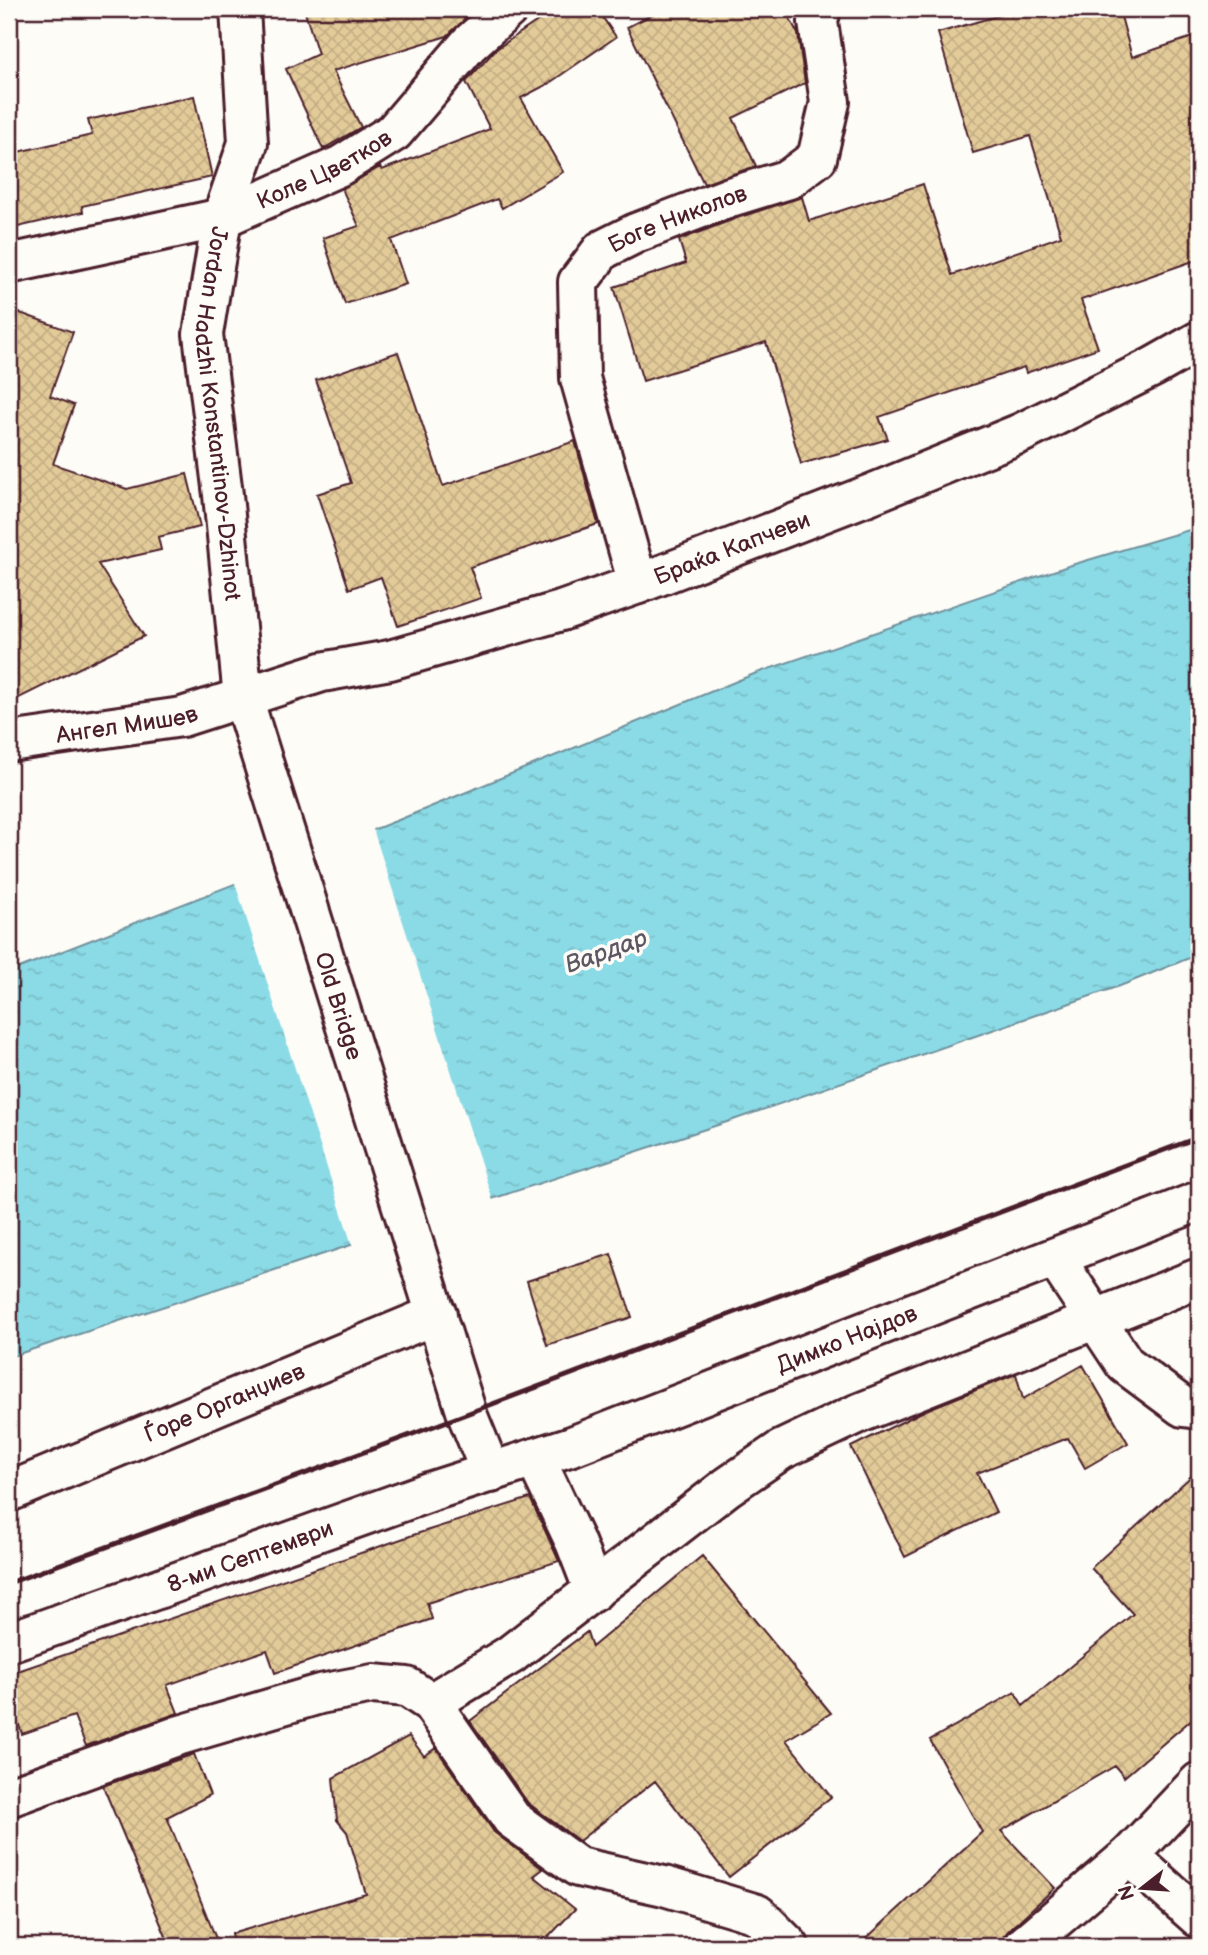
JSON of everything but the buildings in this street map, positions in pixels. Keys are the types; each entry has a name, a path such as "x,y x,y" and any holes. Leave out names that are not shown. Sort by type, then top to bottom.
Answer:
{"street":[{"name":"Jordan Hadzhi Konstantinov-Dzhinot","path":"240,9 248,143 222,219 203,334 223,495 243,698"},
{"name":"Коле Цветков","path":"9,264 222,219 341,166 394,132 470,44 509,9"},
{"name":"Боге Николов","path":"638,584 580,378 578,282 602,250 613,244 730,198 789,179 817,158 830,102 818,22 821,9"},
{"name":"Браќа Капчеви","path":"243,698 322,672 390,660 548,615 638,584 1021,433 1199,341"},
{"name":"Ангел Мишев","path":"9,742 182,717 243,698"},
{"name":"Old Bridge","path":"243,698 437,1314"},
{"name":"Димко Најдов","path":"491,1472 572,1446 1199,1201"},
{"path":"1055,1258 1125,1364 1183,1407 1199,1409"},
{"path":"431,1703 510,1655 727,1488 781,1450 857,1414 1199,1278"},
{"path":"437,1314 467,1414 491,1472"},
{"name":"Ѓоре Органџиев","path":"9,1492 437,1314"},
{"path":"535,1458 575,1542 594,1591"},
{"name":"8-ми Септември","path":"9,1642 491,1472"},
{"path":"9,1797 177,1736 320,1694 373,1685 407,1687 431,1703 512,1819 578,1867 664,1886 757,1914 789,1946"},
{"path":"1024,1946 1129,1856 1199,1782"},
{"path":"1129,1856 1199,1918"}],"water":[{"name":"Вардар","path":"1199,527 1199,954 1125,984 733,1120 9,1357 9,972 401,819 754,674 1068,566"}],"pier":[{"path":"372,826 493,1201 353,1248 234,880"}],"railway":[{"path":"9,1583 413,1434 1199,1137"}]}
